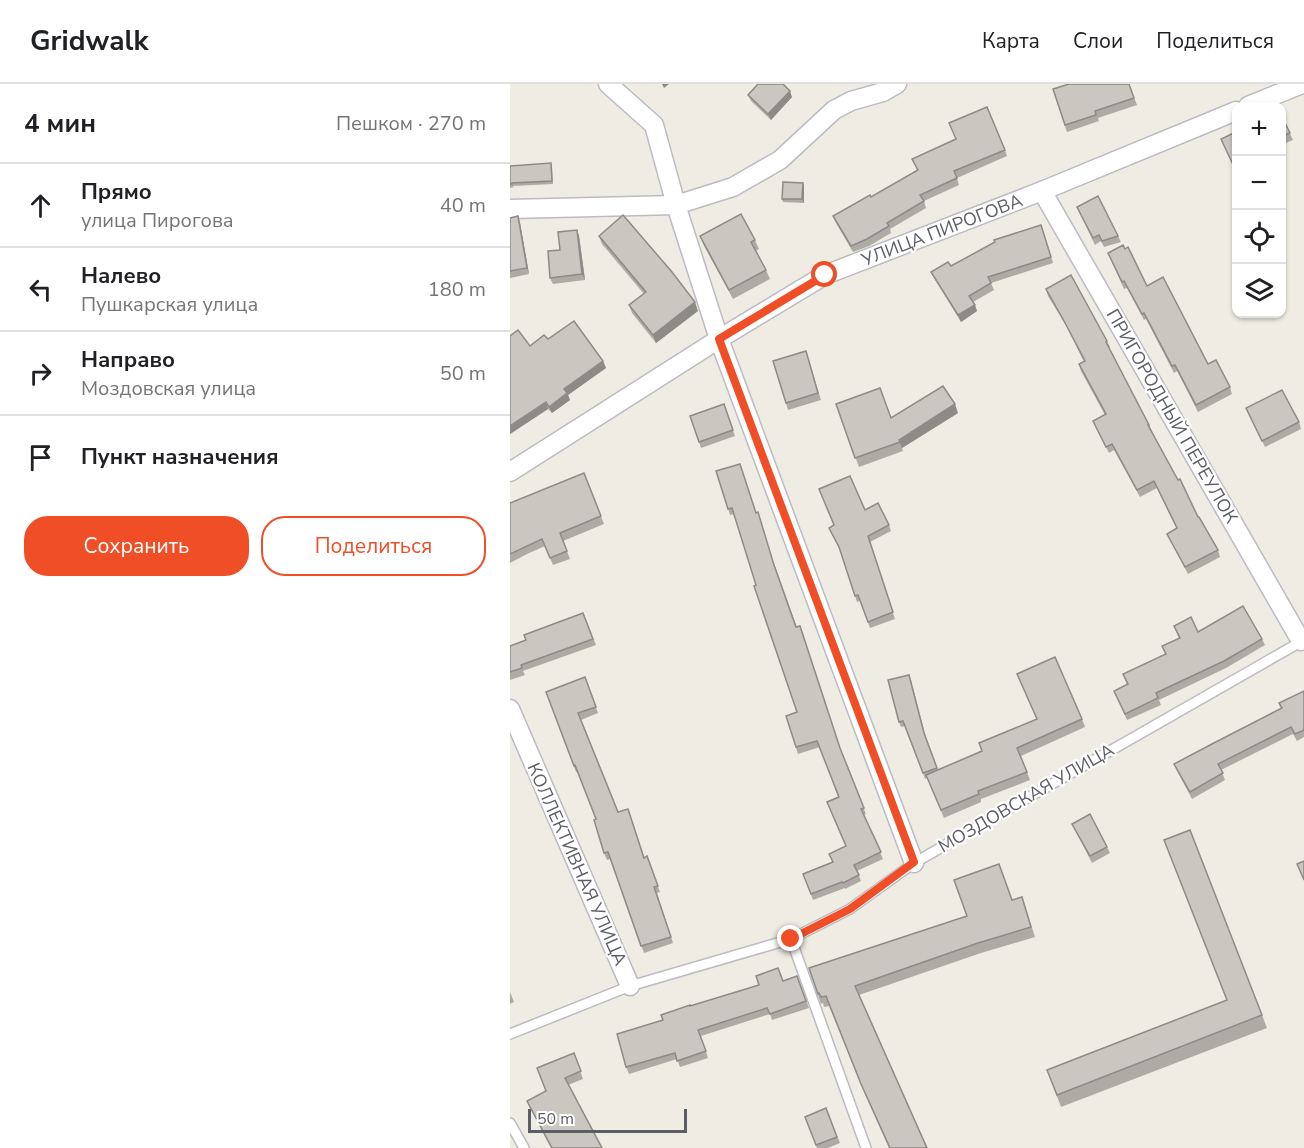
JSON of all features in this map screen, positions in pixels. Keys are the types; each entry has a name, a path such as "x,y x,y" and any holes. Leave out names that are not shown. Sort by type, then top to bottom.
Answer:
{"street":[{"path":"608,84 654,125 676,205 719,339 914,862"},
{"path":"510,209 676,205 733,186 780,160 834,110 851,101 884,92 897,84"},
{"path":"1258,102 1302,84"},
{"name":"УЛИЦА ПИРОГОВА","path":"510,472 719,339 825,275 1042,191 1232,113"},
{"name":"ПРИГОРОДНЫЙ ПЕРЕУЛОК","path":"1042,191 1302,641"},
{"name":"КОЛЛЕКТИВНАЯ УЛИЦА","path":"510,709 630,986"}],"lane":[{"name":"МОЗДОВСКАЯ УЛИЦА","path":"510,1034 630,986 791,939 850,909 914,862 1302,641"},
{"path":"791,939 866,1148"},
{"path":"510,1123 524,1148"}],"building":[{"path":"758,84 783,84 790,91 768,114 748,95"},
{"path":"1069,84 1129,84 1134,98 1095,111 1096,115 1065,125 1053,89"},
{"path":"987,107 1005,150 954,171 957,178 920,195 924,201 887,223 889,226 851,246 833,216 918,170 912,159 956,139 949,123"},
{"path":"1232,134 1232,162 1221,139"},
{"path":"551,163 552,181 510,184 510,166"},
{"path":"783,182 803,183 802,199 782,199"},
{"path":"1098,196 1118,236 1102,241 1099,235 1093,238 1077,207"},
{"path":"741,214 755,240 751,242 766,270 729,290 700,236"},
{"path":"623,215 695,302 653,335 629,305 646,292 599,236"},
{"path":"518,216 527,268 510,271 510,218"},
{"path":"1041,225 1051,257 988,277 991,283 969,296 975,305 958,315 931,272 948,262 951,266 995,242 994,240"},
{"path":"577,230 582,274 550,278 548,251 560,250 558,232"},
{"path":"1123,245 1125,249 1128,247 1147,286 1163,277 1208,364 1216,360 1230,387 1196,405 1144,313 1142,314 1124,281 1122,282 1108,253"},
{"path":"1071,275 1107,341 1148,425 1218,550 1185,567 1167,534 1177,528 1154,481 1137,490 1112,444 1106,447 1093,421 1106,414 1079,364 1085,361 1046,289"},
{"path":"574,321 603,361 564,389 567,393 549,407 546,402 510,426 510,336 518,330 530,346 544,335 548,339"},
{"path":"806,351 818,393 786,403 773,361"},
{"path":"943,386 955,404 899,440 900,442 855,458 836,404 880,388 891,418"},
{"path":"1282,390 1299,422 1262,441 1246,408"},
{"path":"724,404 733,430 699,442 690,416"},
{"path":"740,464 796,627 800,626 840,748 864,808 861,809 881,852 854,865 859,875 811,894 803,874 833,862 829,854 846,846 827,802 839,797 817,741 796,747 786,716 797,712 754,586 756,585 732,508 728,509 716,471"},
{"path":"584,473 601,516 560,533 567,551 550,558 542,539 510,554 510,503"},
{"path":"850,476 865,510 878,503 889,525 868,536 893,612 868,622 858,595 855,596 839,547 829,528 834,525 819,489"},
{"path":"1243,606 1262,639 1224,661 1156,693 1158,698 1125,714 1114,691 1128,684 1123,674 1166,654 1162,646 1180,638 1174,626 1191,617 1198,632"},
{"path":"583,613 593,639 521,665 522,668 510,672 510,646 526,640 524,635"},
{"path":"1055,657 1082,719 1017,748 1027,772 978,791 979,794 941,810 926,775 982,751 979,743 1037,719 1017,674"},
{"path":"909,675 924,733 937,768 923,773 903,721 899,722 888,680"},
{"path":"585,677 596,707 578,713 618,812 628,809 644,858 647,856 658,886 654,887 671,937 641,946 608,852 604,853 594,820 596,819 546,692"},
{"path":"1304,691 1304,730 1295,734 1291,727 1218,764 1223,773 1190,792 1174,764 1282,708 1279,703"},
{"path":"1090,814 1107,847 1090,856 1072,824"},
{"path":"1190,830 1262,1015 1057,1095 1047,1070 1227,1000 1164,840"},
{"path":"1304,861 1304,880 1297,864"},
{"path":"999,864 1012,900 1022,897 1031,927 855,986 927,1148 890,1148 861,1084 826,996 821,997 818,994 809,968 967,916 954,880"},
{"path":"778,968 783,981 797,976 806,1001 770,1014 767,1008 698,1030 706,1051 677,1061 675,1053 626,1067 617,1034 663,1020 661,1015 759,985 756,976"},
{"path":"574,1053 581,1071 565,1078 602,1148 552,1148 527,1101 546,1091 537,1068"},
{"path":"826,1108 837,1137 816,1145 805,1117"}],"route":[{"path":"791,939 850,909 914,862 719,339 825,275"}]}
